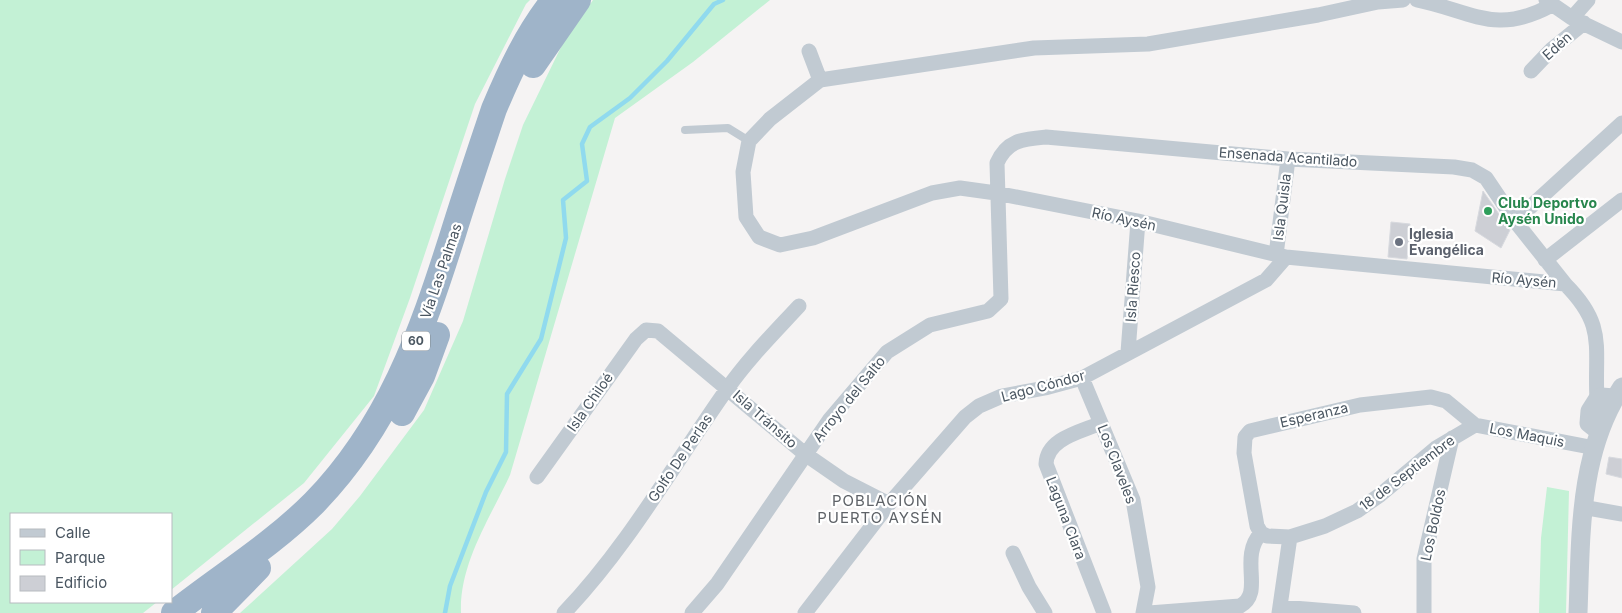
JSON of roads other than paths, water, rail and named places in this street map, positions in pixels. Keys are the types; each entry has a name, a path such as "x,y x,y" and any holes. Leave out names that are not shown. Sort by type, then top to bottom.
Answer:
{"highway":[{"name":"Vía Las Palmas","path":"174,613 270,542 306,511 339,476 372,430 398,384 434,294 494,108 524,46 554,0"},
{"name":"Vía Las Palmas","path":"201,613 322,517 347,493 389,436 422,376 516,100 544,47 578,0"},
{"path":"214,613 258,568"}],"street":[{"path":"749,141 770,119 820,80 1034,48 1148,44 1318,16 1378,2 1403,0"},
{"path":"1416,0 1442,5 1472,17 1491,21 1533,16 1549,3 1578,21 1622,42"},
{"name":"Edén","path":"1531,71 1578,21 1588,0"},
{"path":"809,51 820,80"},
{"path":"1515,222 1622,123"},
{"name":"Ensenada Acantilado","path":"996,193 996,163 1002,152 1024,138 1046,137 1288,159 1454,167 1472,170 1486,178 1515,222 1565,284"},
{"name":"Río Aysén","path":"749,141 743,172 746,217 759,237 780,245 813,238 932,193 960,188 996,193 1138,221 1281,256 1565,284 1587,308 1594,324 1611,395"},
{"name":"Isla Quisla","path":"1281,256 1288,159"},
{"name":"Arroyo del Salto","path":"692,613 717,584 836,411 887,352 930,325 988,311 1001,299 996,193"},
{"path":"1545,260 1622,200"},
{"name":"Isla Riesco","path":"1128,352 1138,221"},
{"name":"Lago Cóndor","path":"805,613 889,504 965,417 979,406 1002,396 1045,388 1082,378 1266,280 1281,256"},
{"name":"Golfo De Perlas","path":"564,613 625,540 728,387 766,340 799,306"},
{"name":"Isla Tránsito","path":"646,330 658,331 728,387 805,454 844,481 889,504"},
{"name":"Isla Chiloé","path":"537,477 636,339 646,330"},
{"name":"Los Claveles","path":"1082,378 1133,500 1148,587 1143,613"},
{"path":"1578,613 1582,507 1597,439 1611,395"},
{"name":"Esperanza","path":"1261,533 1257,526 1244,453 1245,437 1250,431 1360,405 1431,397 1446,401 1475,424"},
{"name":"Laguna Clara","path":"1101,423 1053,444 1046,453 1046,464 1104,613"},
{"name":"Los Maquis","path":"1456,435 1475,424 1597,439"},
{"name":"18 de Septiembre","path":"1261,533 1267,536 1290,537 1326,526 1357,511 1456,435"},
{"name":"Los Boldos","path":"1424,613 1424,559 1456,435"},
{"path":"1582,507 1622,514"},
{"path":"1149,613 1240,606 1247,602 1251,592 1250,550 1254,541 1261,533"},
{"path":"1290,537 1280,610 1354,613"},
{"path":"1013,553 1029,587 1045,613"}],"lane":[{"path":"685,130 728,128 749,141"}],"waterway":[{"path":"445,613 450,586 486,492 506,452 507,394 541,339 566,238 563,200 587,181 582,144 590,127 630,98 667,61 714,4 723,0"}],"place":[{"name":"Club Deportvo Aysén Unido","path":"1488,211"},
{"name":"Iglesia Evangélica","path":"1399,242"}],"district":[{"name":"POBLACIÓN PUERTO AYSÉN","path":"880,510"}]}
